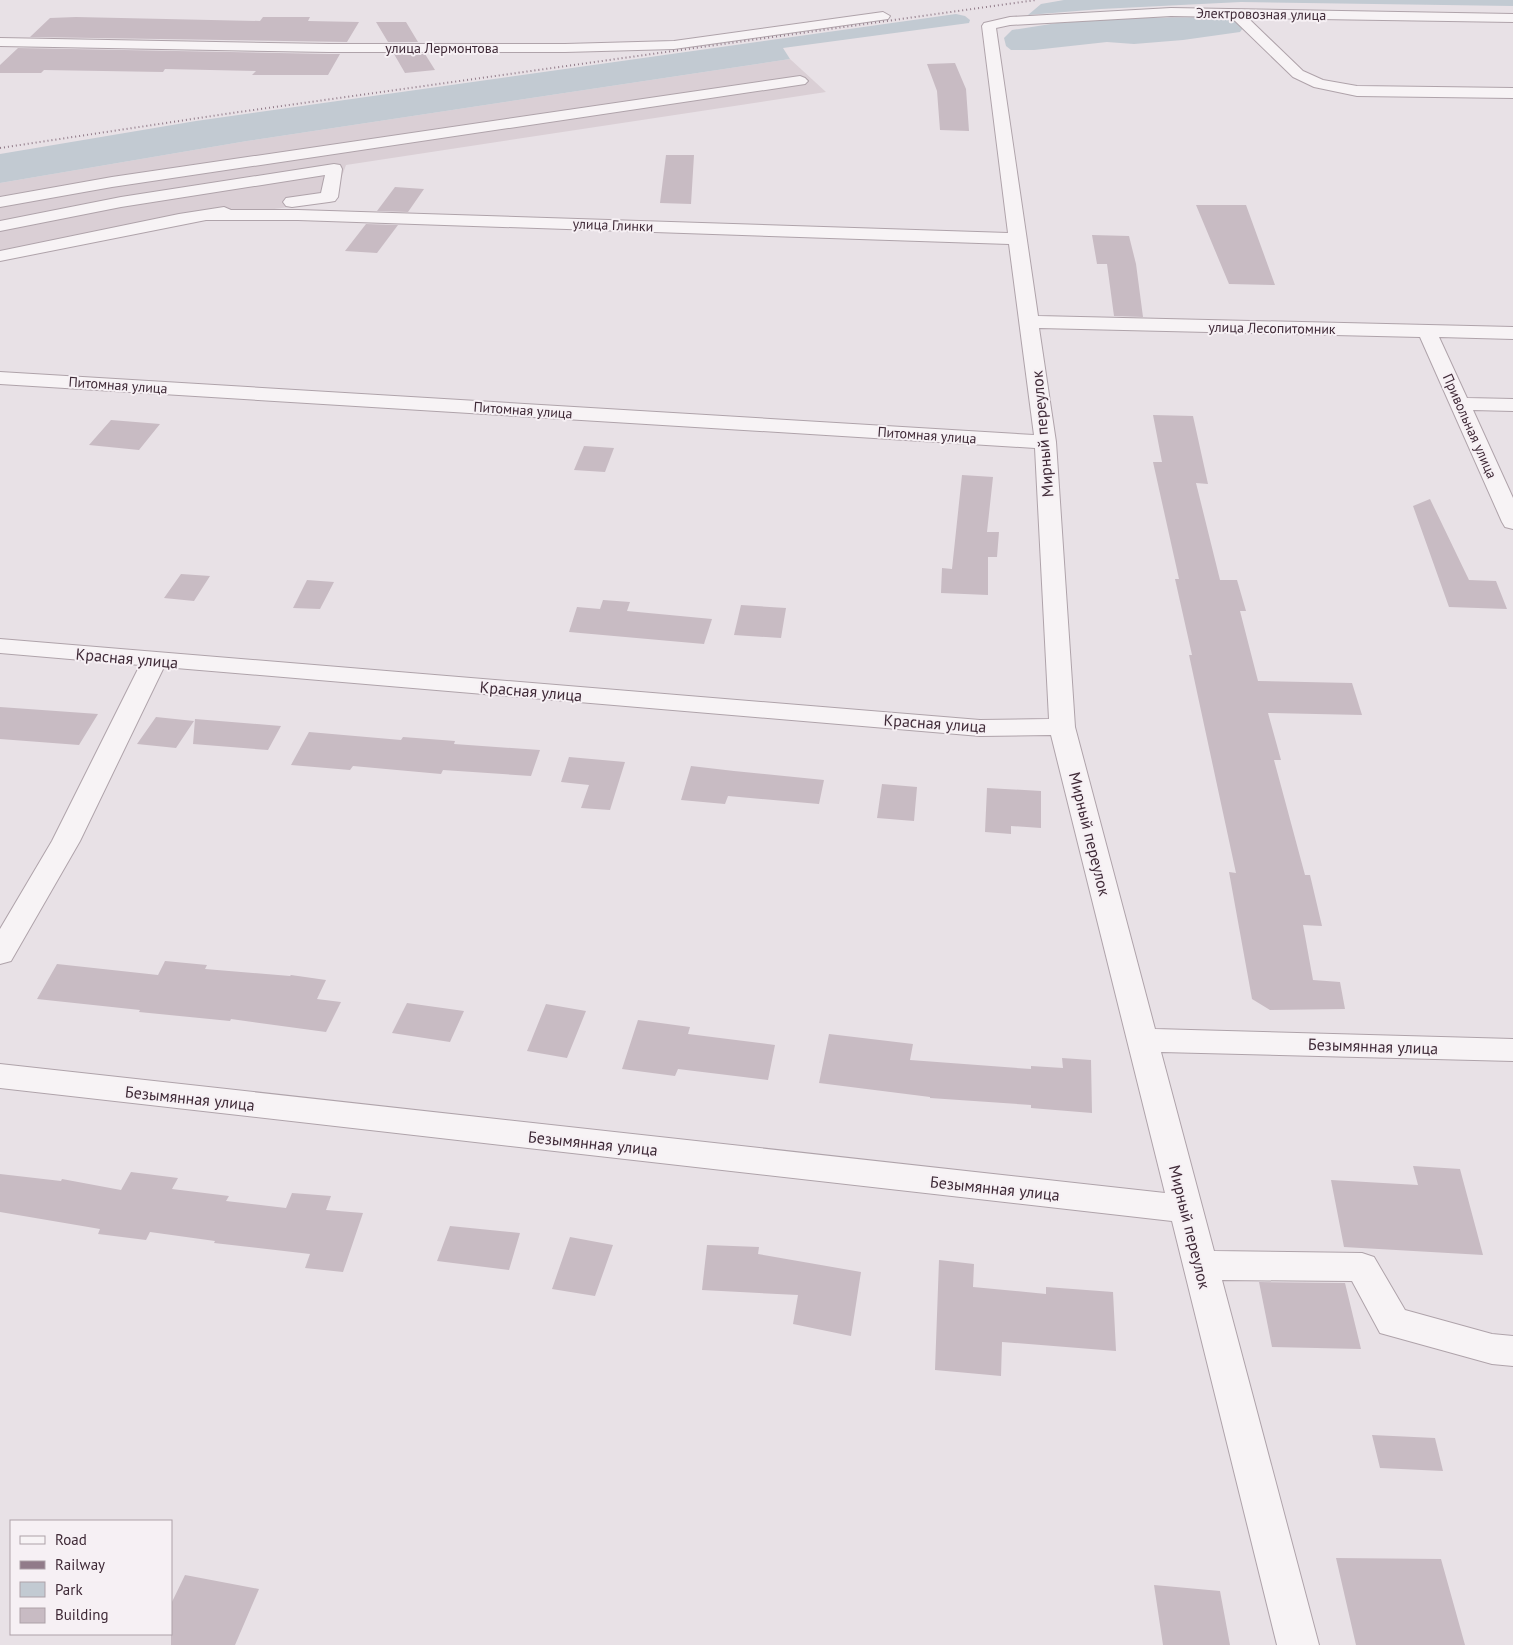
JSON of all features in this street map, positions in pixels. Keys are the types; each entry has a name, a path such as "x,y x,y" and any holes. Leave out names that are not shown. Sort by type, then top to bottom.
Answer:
{"street":[{"name":"Электровозная улица","path":"1010,21 1171,12 1513,18"},
{"path":"1236,14 1298,74 1319,84 1357,91 1513,93"},
{"name":"улица Лермонтова","path":"0,42 329,48 565,48 674,45 883,16"},
{"name":"Мирный переулок","path":"1010,21 989,26 1045,442 1062,727 1298,1645"},
{"path":"0,202 112,182 800,81"},
{"path":"0,226 121,202 334,170 329,197 207,215 0,256"},
{"name":"улица Глинки","path":"207,215 298,215 1019,239"},
{"name":"улица Лесопитомник","path":"1030,322 1513,333"},
{"name":"Привольная улица","path":"1427,331 1513,522"},
{"name":"Питомная улица","path":"0,378 1045,442"},
{"path":"1460,404 1513,405"},
{"name":"Красная улица","path":"0,646 980,728 1062,727"},
{"path":"0,954 66,841 155,660"},
{"name":"Безымянная улица","path":"1143,1040 1513,1050"},
{"name":"Безымянная улица","path":"0,1076 1186,1209"},
{"path":"1200,1265 1362,1267 1393,1322 1492,1349 1513,1351"}],"shaded area":[{"path":"790,59 826,92 346,165 333,201 224,216 0,261 0,183 247,141"}],"green space":[{"path":"1064,0 1513,0 1513,6 1241,2 1101,9 1028,15 1041,4"},
{"path":"956,14 965,16 970,20 969,23 783,48 790,59 247,141 0,183 0,154 196,121"},
{"path":"1214,17 1233,19 1243,28 1240,32 1183,40 1134,44 1107,42 1034,50 1011,50 1006,46 1004,38 1012,30 1057,23 1125,18"}],"building":[{"path":"263,17 310,17 308,21 359,22 347,42 30,37 50,18 260,21"},
{"path":"376,22 406,22 418,42 388,42"},
{"path":"18,48 340,54 328,75 252,75 256,71 165,69 163,72 44,70 41,73 0,73 0,65"},
{"path":"394,54 425,54 435,70 405,73"},
{"path":"955,63 966,89 969,131 940,130 937,91 927,64"},
{"path":"666,155 694,155 691,204 660,203"},
{"path":"395,187 424,189 408,212 377,211"},
{"path":"1196,205 1246,205 1275,285 1229,284"},
{"path":"366,224 398,225 377,253 345,251"},
{"path":"1092,235 1129,236 1136,264 1143,317 1114,316 1107,264 1097,264"},
{"path":"1153,415 1193,416 1208,484 1196,483 1220,580 1237,580 1246,611 1240,611 1258,681 1352,683 1362,715 1268,713 1281,760 1274,760 1305,875 1310,875 1322,926 1303,925 1313,980 1340,982 1345,1009 1270,1010 1252,999 1229,872 1236,873 1189,655 1192,655 1175,579 1179,579 1153,462 1162,462"},
{"path":"111,420 160,424 139,450 89,445"},
{"path":"584,446 614,448 605,472 574,470"},
{"path":"962,475 993,477 987,532 999,532 997,557 988,557 988,595 941,593 942,568 952,569"},
{"path":"1430,499 1469,580 1496,581 1507,609 1449,607 1413,506"},
{"path":"181,574 210,576 194,601 164,598"},
{"path":"307,580 334,582 320,609 293,608"},
{"path":"603,600 630,602 627,611 712,619 704,644 569,632 577,607 600,609"},
{"path":"741,605 786,608 781,638 734,635"},
{"path":"0,707 98,714 79,745 0,739"},
{"path":"156,717 194,721 176,748 137,744"},
{"path":"195,719 281,726 268,750 193,744"},
{"path":"309,732 401,740 403,737 455,741 454,744 540,750 531,776 443,770 441,774 353,766 350,770 291,765"},
{"path":"569,757 625,762 610,810 581,808 589,785 561,782"},
{"path":"691,766 824,780 819,804 728,796 725,804 681,800"},
{"path":"882,784 917,787 914,821 877,818"},
{"path":"987,788 1041,791 1041,828 1011,826 1011,834 985,832"},
{"path":"165,961 207,965 205,969 291,975 326,980 317,999 341,1002 326,1032 231,1019 230,1021 139,1012 140,1010 37,999 57,964 158,975"},
{"path":"407,1003 464,1011 450,1042 392,1033"},
{"path":"546,1004 586,1011 567,1058 527,1051"},
{"path":"638,1020 690,1027 688,1034 775,1045 768,1080 678,1069 675,1076 622,1069"},
{"path":"829,1034 913,1044 910,1060 1031,1069 1031,1066 1063,1068 1062,1058 1091,1060 1092,1113 1031,1108 1031,1105 930,1098 819,1083"},
{"path":"1413,1166 1460,1169 1483,1255 1344,1247 1331,1180 1418,1185"},
{"path":"131,1172 178,1178 172,1189 229,1196 226,1201 286,1208 292,1193 331,1196 326,1210 363,1213 343,1272 305,1268 310,1254 214,1243 215,1241 150,1232 146,1240 98,1234 100,1229 0,1212 0,1174 61,1181 62,1179 121,1190"},
{"path":"450,1226 520,1233 509,1270 437,1261"},
{"path":"570,1237 613,1245 595,1296 552,1289"},
{"path":"707,1245 759,1247 758,1254 861,1272 851,1336 793,1324 798,1295 702,1290"},
{"path":"939,1260 974,1264 973,1287 1046,1294 1046,1287 1113,1292 1116,1351 1002,1342 1001,1376 935,1370"},
{"path":"1259,1282 1345,1283 1361,1349 1272,1347"},
{"path":"1372,1435 1435,1438 1443,1471 1380,1468"},
{"path":"1336,1558 1441,1559 1465,1645 1356,1645"},
{"path":"185,1575 259,1589 235,1645 171,1645 172,1602"},
{"path":"1154,1585 1220,1591 1230,1645 1163,1645"}],"railway":[{"path":"0,148 232,113 1036,0"}]}
